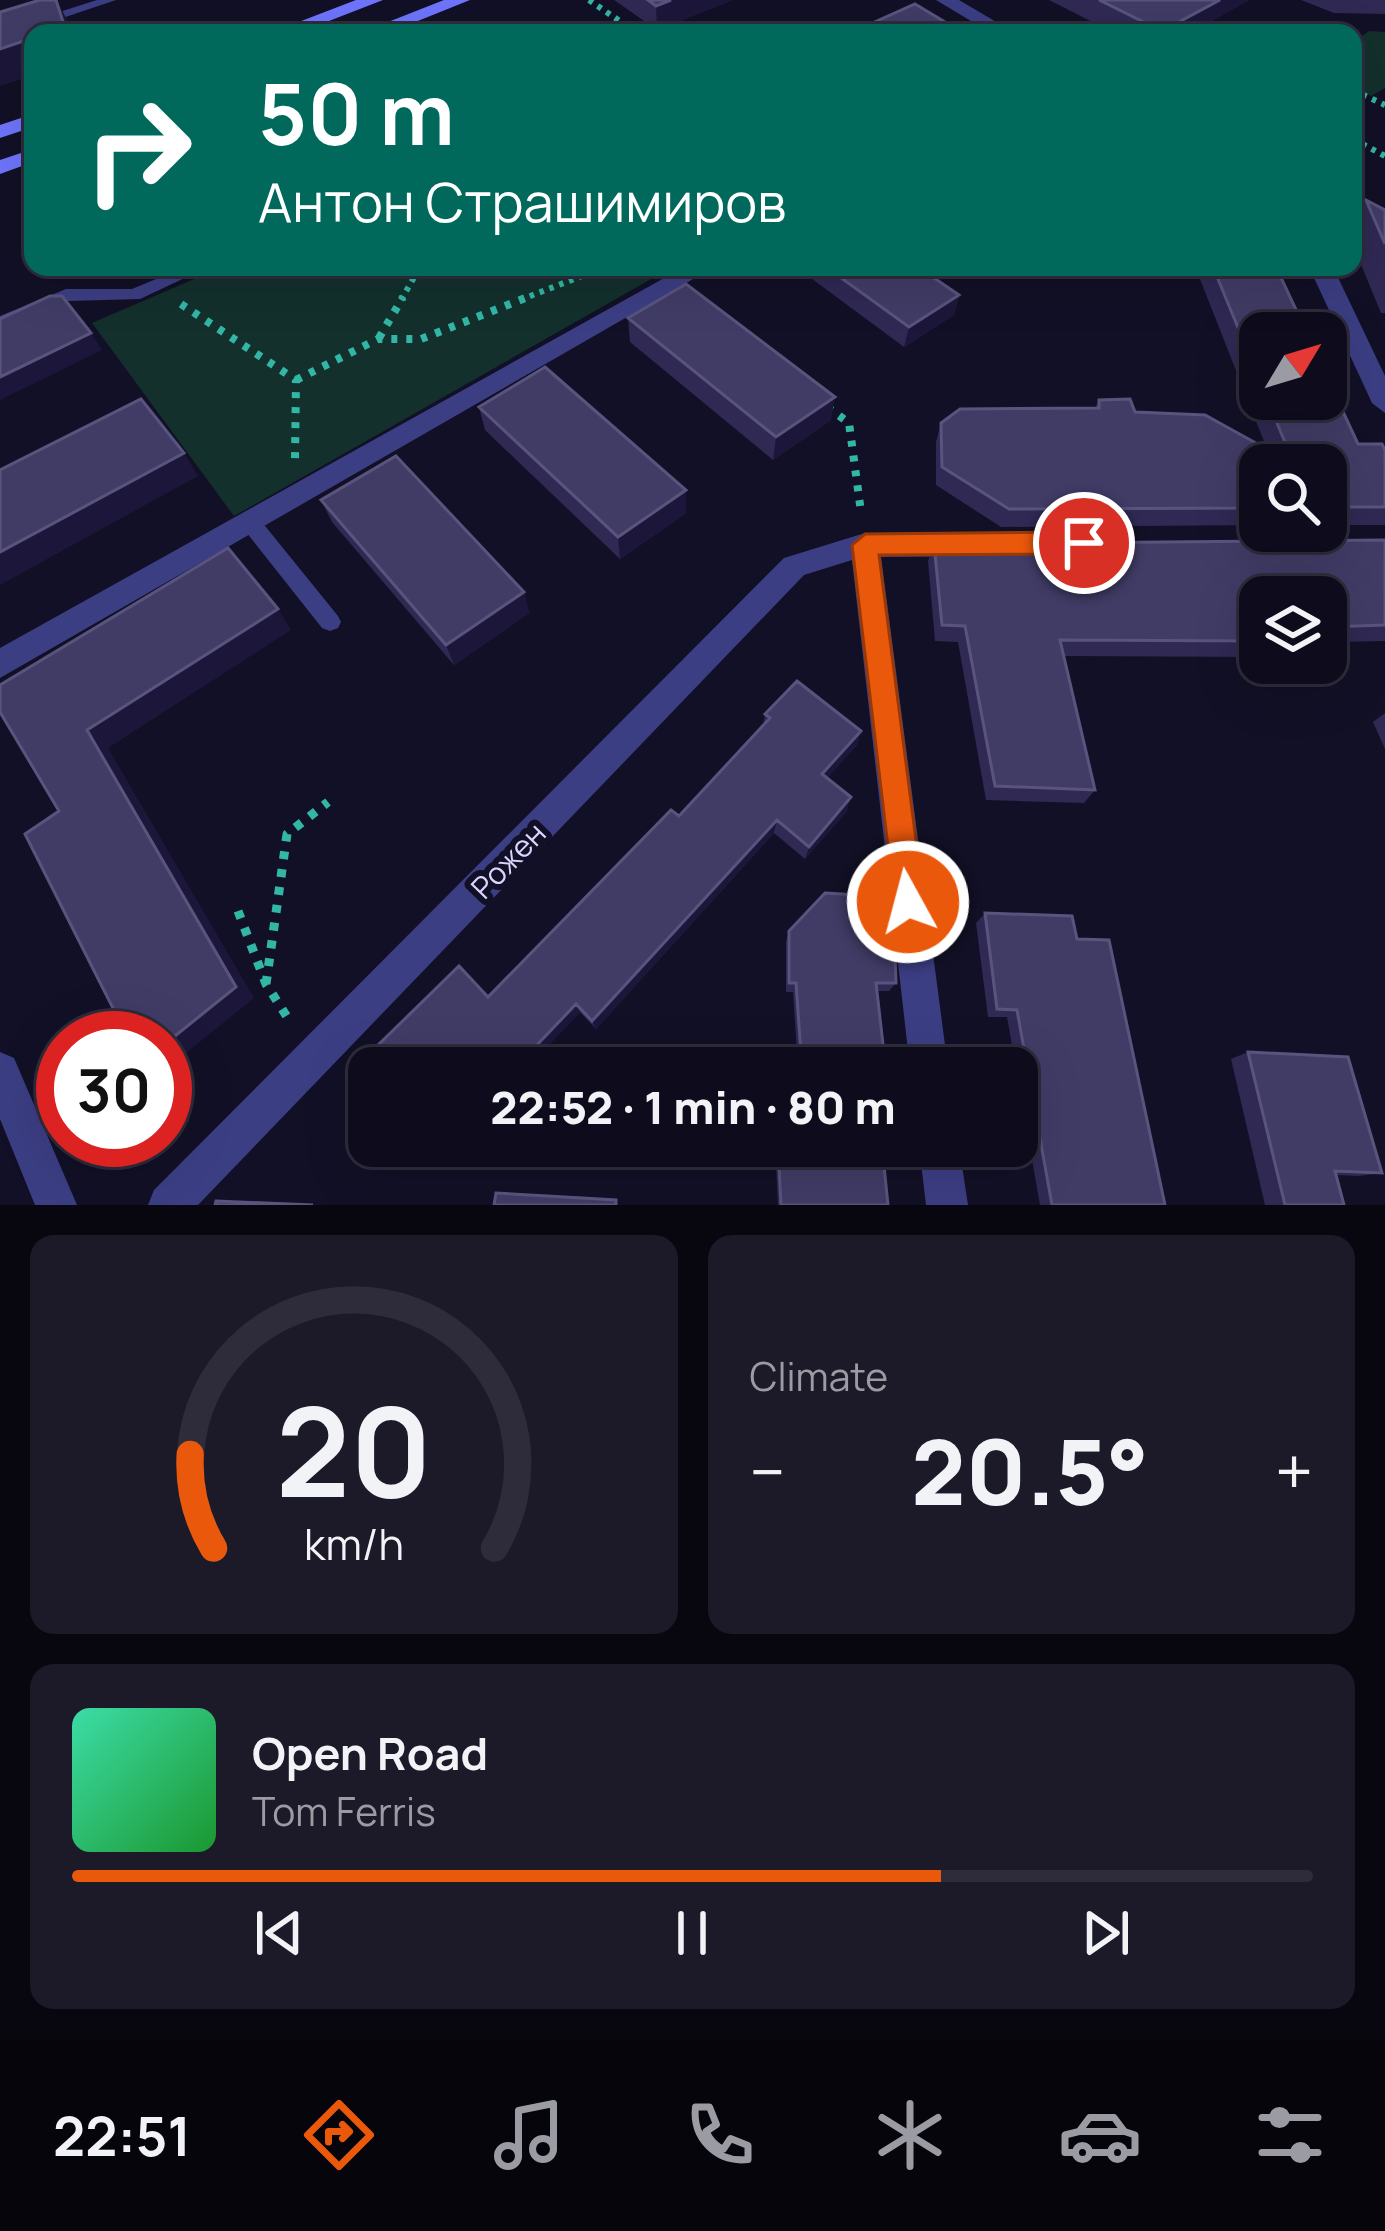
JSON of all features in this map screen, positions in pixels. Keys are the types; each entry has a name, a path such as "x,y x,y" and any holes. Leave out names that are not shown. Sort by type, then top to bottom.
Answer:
{"main road":[{"path":"306,24 374,0"},
{"path":"395,24 461,0"}],"street":[{"path":"945,0 989,24"},
{"path":"0,664 685,276"},
{"path":"1325,276 1385,403"},
{"name":"Рожен","path":"169,1205 315,1061 794,566 865,545 1133,543"},
{"path":"865,545 926,1047"},
{"path":"0,1072 56,1205"},
{"path":"942,1167 947,1205"}],"lane":[{"path":"35,24 110,0"},
{"path":"0,323 66,295 134,295 179,276"},
{"path":"250,522 330,622"}],"path":[{"path":"590,0 624,24"},
{"path":"378,339 415,276"},
{"path":"296,380 378,339 422,339 582,276"},
{"path":"155,286 296,380"},
{"path":"295,496 296,380"},
{"path":"813,396 849,424 865,545"},
{"path":"266,984 287,834 328,802"},
{"path":"238,910 266,984 315,1061"}],"green space":[{"path":"1369,31 1385,32 1385,88 1371,96 1362,92 1362,36"},
{"path":"201,276 656,276 234,516 92,323"}],"building":[{"path":"56,0 64,24 24,24 24,41 0,49 0,12"},
{"path":"1099,0 1220,0 1175,24 1148,24"},
{"path":"915,4 948,24 870,24"},
{"path":"1366,200 1385,210 1385,244"},
{"path":"838,276 931,276 959,295 909,327"},
{"path":"1217,276 1280,276 1297,312 1239,312 1239,330"},
{"path":"686,284 835,397 776,437 628,318"},
{"path":"50,296 62,296 91,333 0,377 0,319"},
{"path":"545,367 686,490 618,537 479,407"},
{"path":"141,399 184,453 0,552 0,470"},
{"path":"1130,399 1135,412 1205,415 1258,444 1239,444 1239,508 1009,509 942,467 941,423 960,409 1099,408 1099,400"},
{"path":"1276,420 1347,420 1358,444 1382,444 1385,450 1385,507 1347,507 1347,444 1286,444"},
{"path":"396,456 524,592 446,645 321,500"},
{"path":"1347,540 1385,540 1385,625 1347,626 1347,576 1239,576 1239,641 1060,640 1095,790 995,786 965,626 942,625 934,544 1071,550 1060,543 1239,541 1239,552 1347,552"},
{"path":"228,548 278,609 87,730 236,987 192,1022 192,1011 114,1011 25,834 59,811 0,712 0,685"},
{"path":"797,681 861,731 822,774 851,797 809,847 777,820 592,1021 576,1004 535,1047 376,1047 459,966 488,997 671,810 679,816 770,718 765,714"},
{"path":"825,893 893,897 896,983 876,983 883,1047 801,1047 796,983 789,983 789,931"},
{"path":"985,913 1072,916 1077,939 1109,940 1165,1205 1052,1205 1038,1127 1038,1047 1024,1047 1017,1010 997,1009"},
{"path":"1248,1052 1348,1057 1382,1173 1335,1171 1344,1205 1285,1205"},
{"path":"779,1167 884,1167 888,1205 781,1205"},
{"path":"496,1193 616,1200 616,1205 494,1205"},
{"path":"216,1201 313,1205 215,1205"}],"route":[{"path":"908,902 865,545 1084,543"}]}
